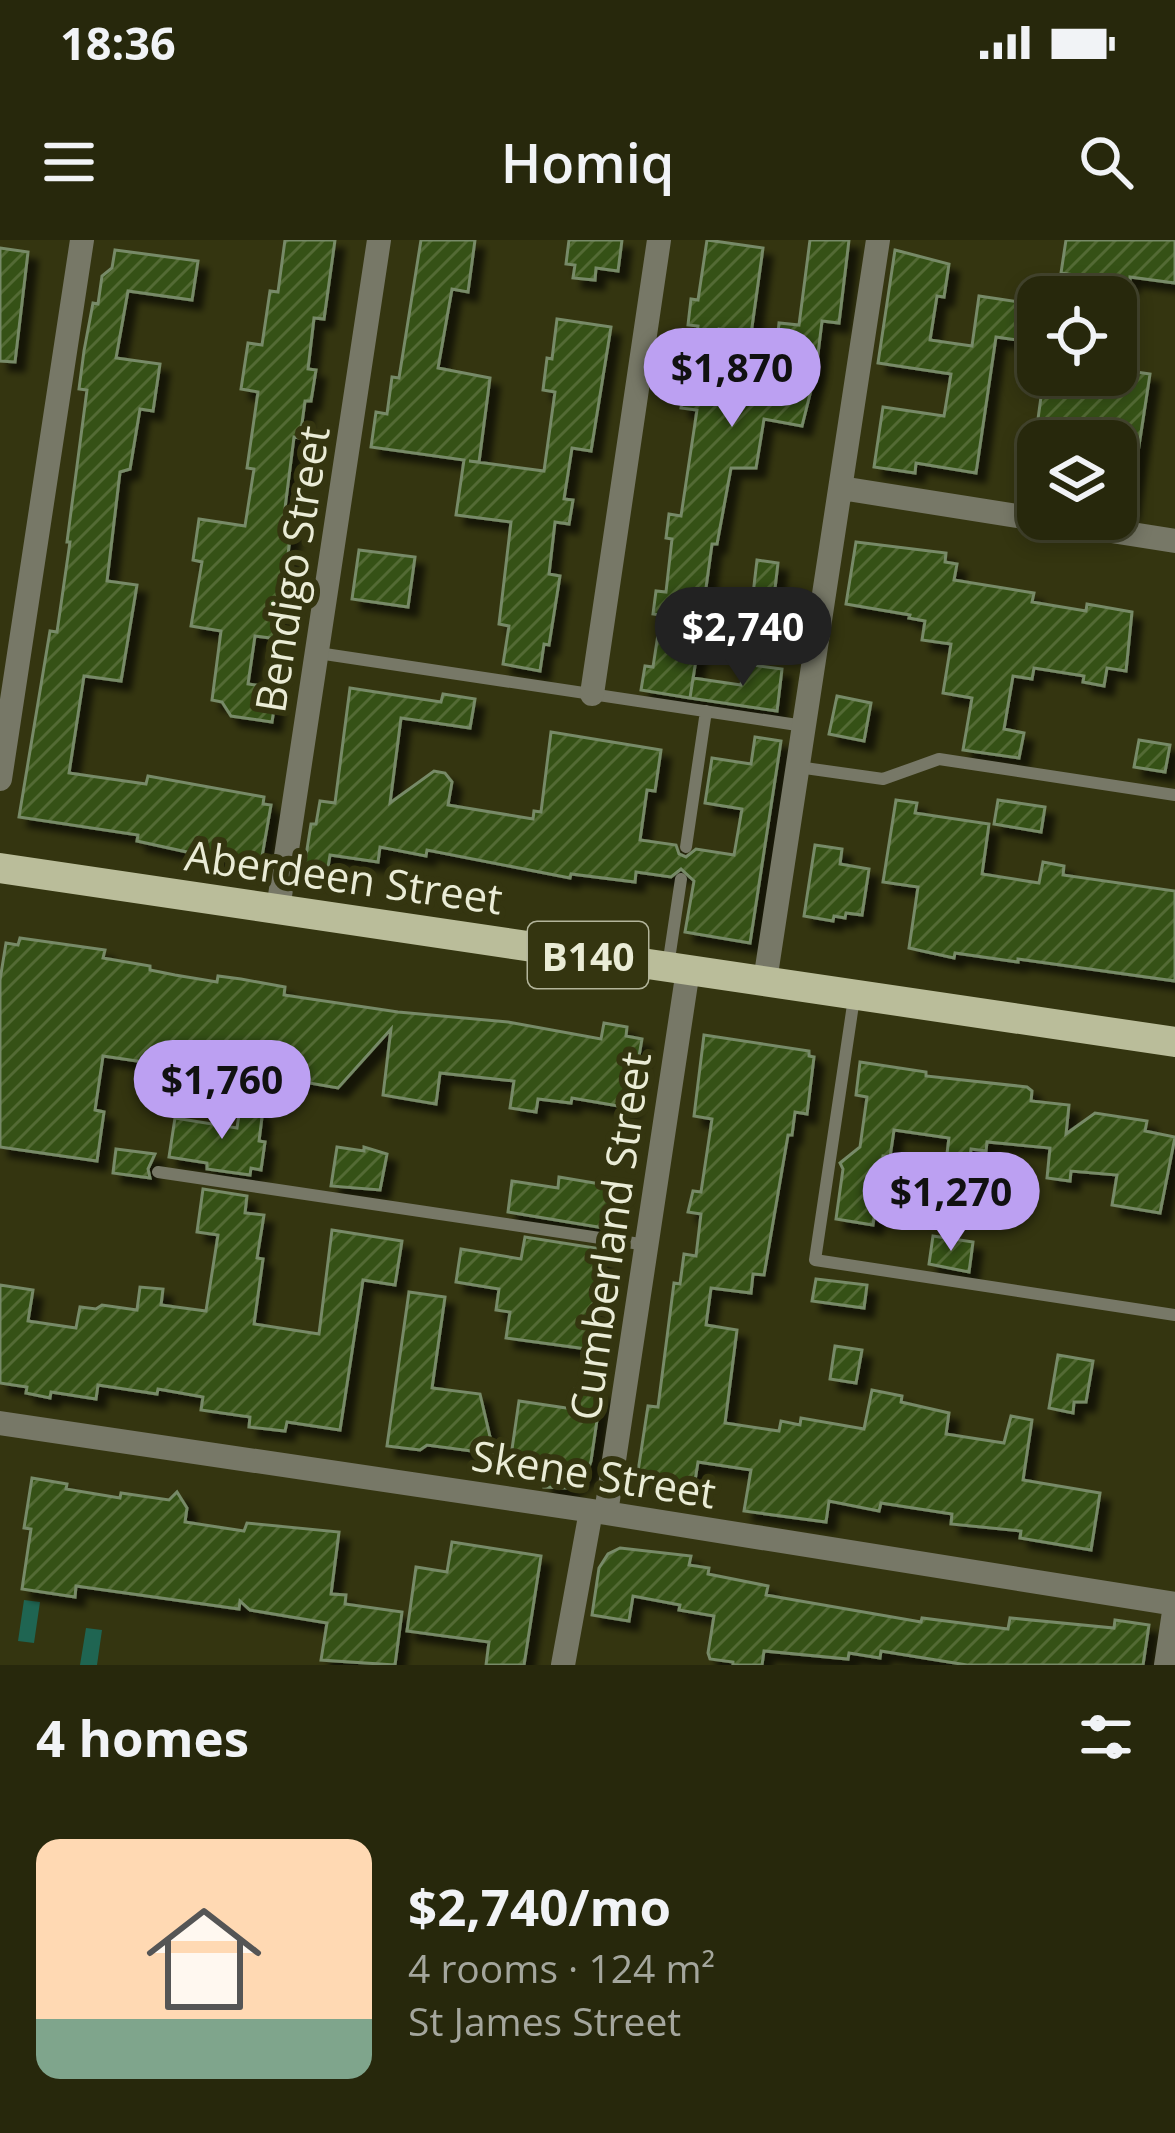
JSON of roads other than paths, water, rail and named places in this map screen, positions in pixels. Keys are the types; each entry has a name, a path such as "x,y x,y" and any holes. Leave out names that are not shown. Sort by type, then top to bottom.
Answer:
{"main road":[{"name":"Aberdeen Street","path":"0,868 1175,1042"}],"street":[{"path":"0,779 82,240"},
{"name":"Bendigo Street","path":"278,909 379,240"},
{"path":"592,694 659,240"},
{"path":"765,981 878,240"},
{"path":"841,488 1175,541"},
{"name":"Cumberland Street","path":"563,1665 599,1512 647,1245 678,968"},
{"name":"Skene Street","path":"0,1423 599,1512 1175,1605"},
{"path":"1166,1665 1175,1605"}],"lane":[{"path":"318,653 804,726"},
{"path":"686,847 706,711"},
{"path":"798,767 883,779 939,759 1175,796"},
{"path":"678,968 681,879"},
{"path":"854,994 815,1260 1175,1315"},
{"path":"158,1172 647,1245"}],"water":[{"path":"24,1600 40,1602 34,1643 18,1641"},
{"path":"86,1628 102,1630 97,1665 80,1665"}]}
